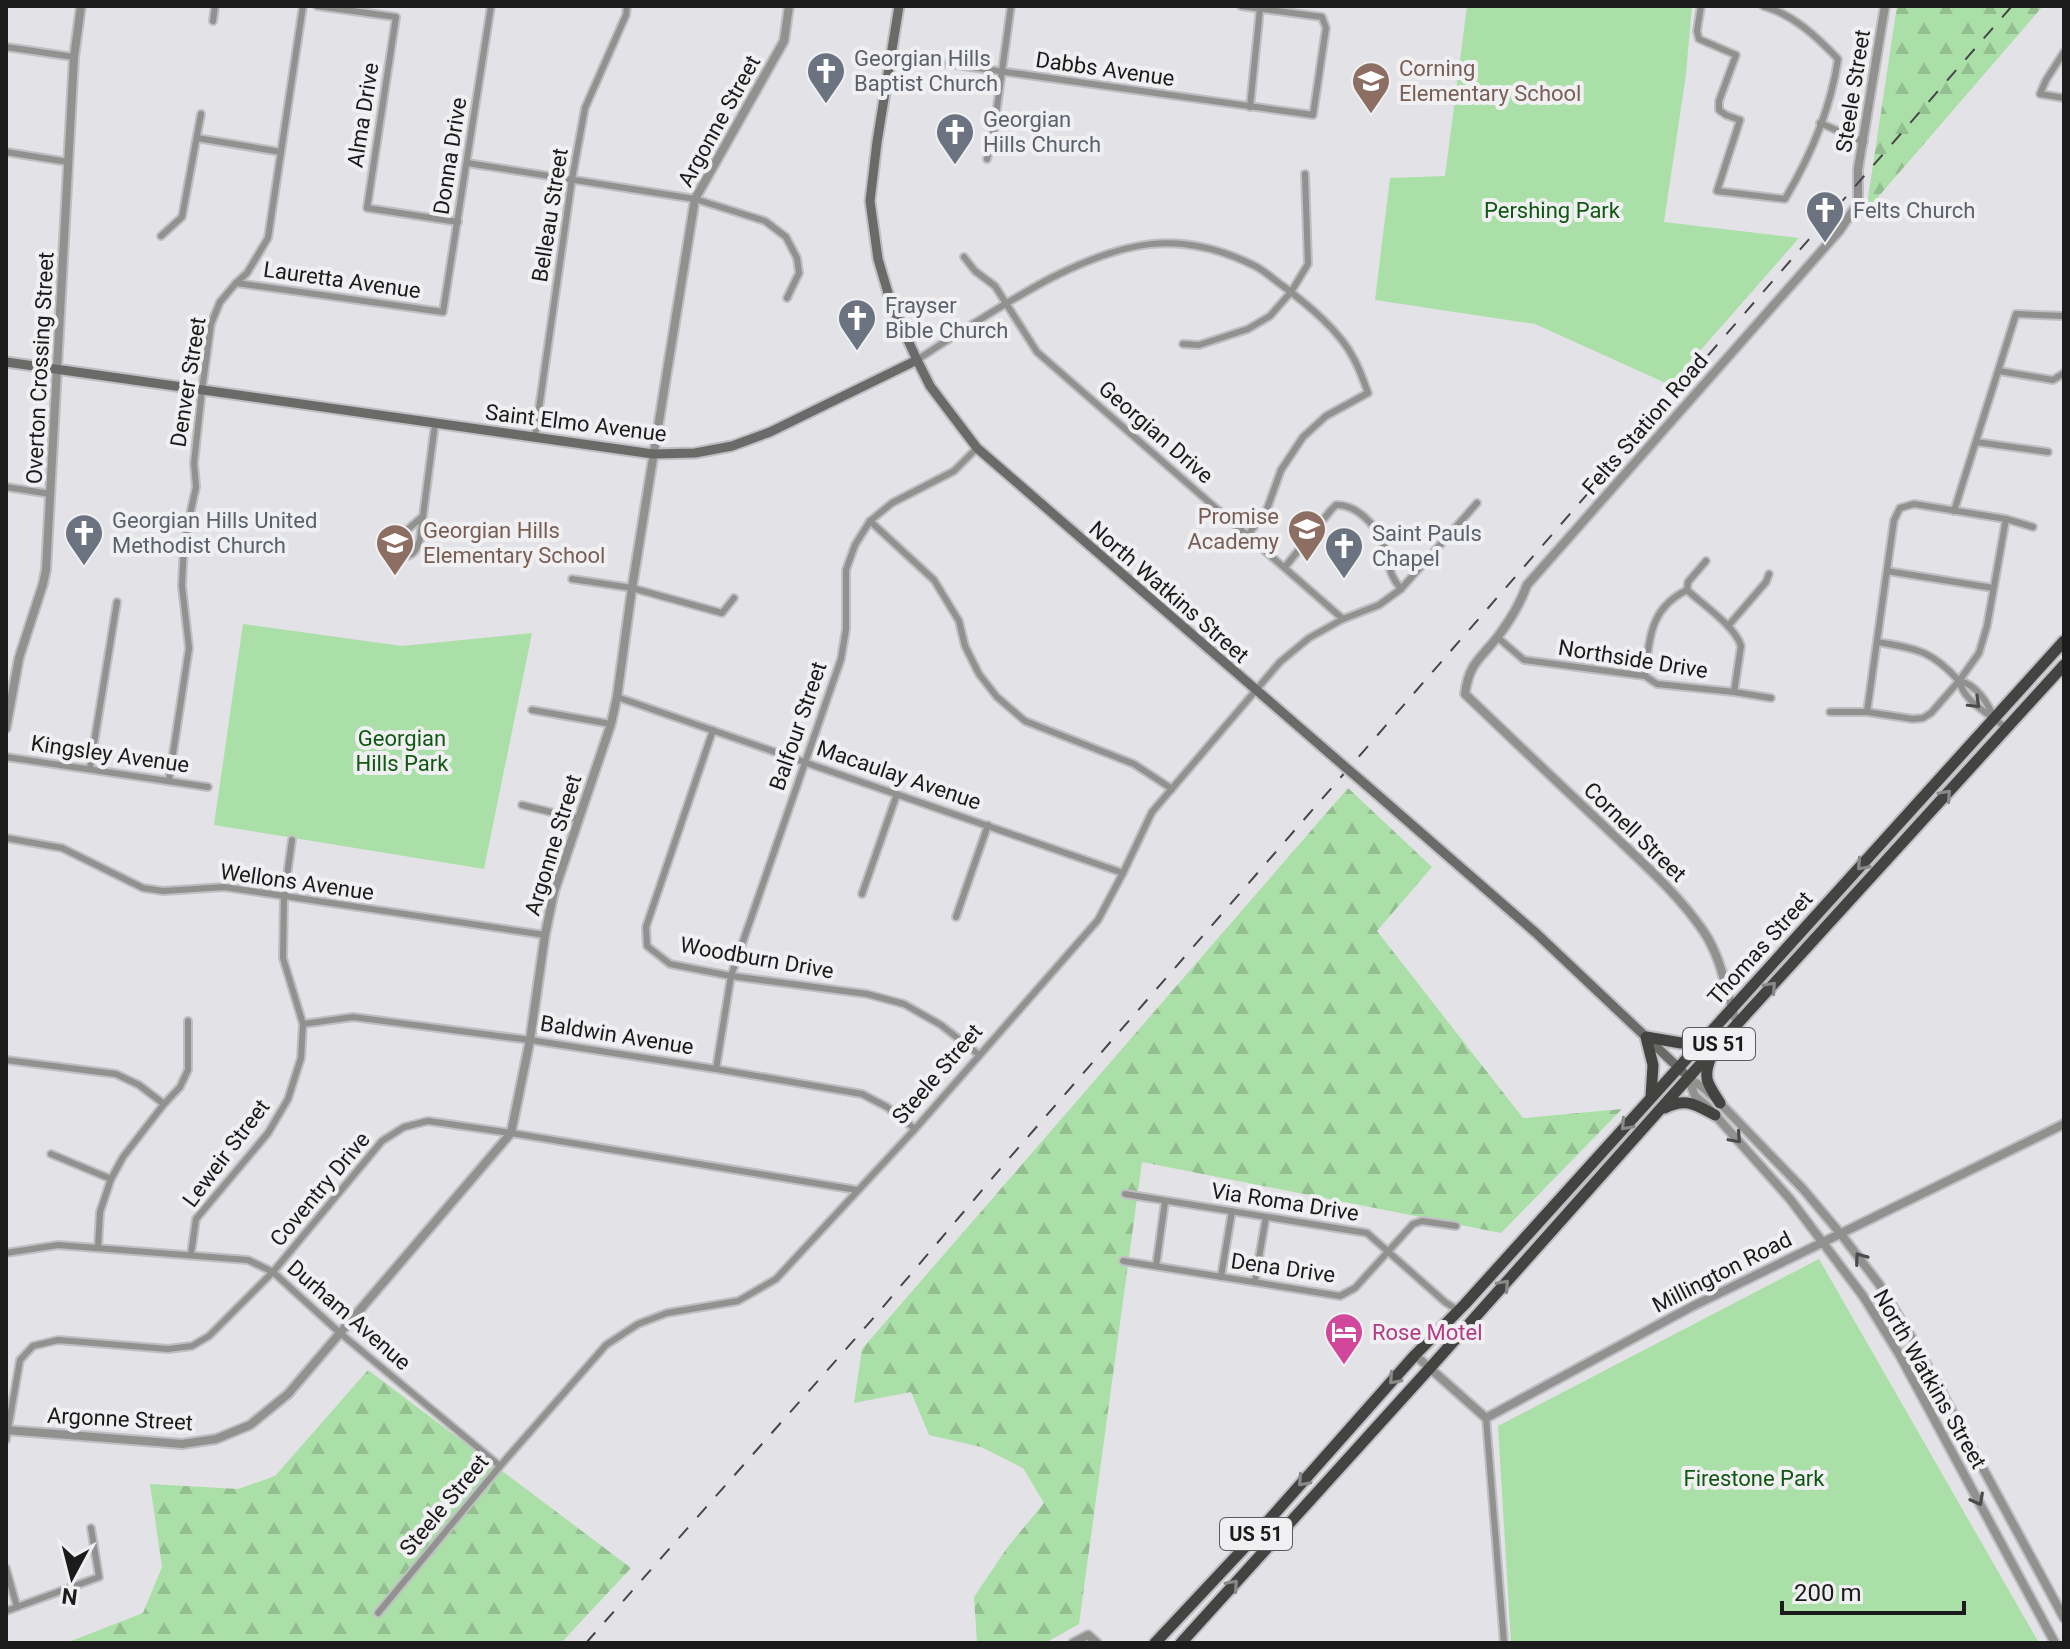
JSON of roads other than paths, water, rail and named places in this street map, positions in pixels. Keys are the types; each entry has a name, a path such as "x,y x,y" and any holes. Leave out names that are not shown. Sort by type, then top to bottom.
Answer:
{"highway":[{"name":"Thomas Street","path":"1155,1643 2064,641"},
{"name":"Thomas Street","path":"1181,1643 2064,665"},
{"path":"1651,1098 1653,1065 1646,1037 1681,1043 1704,1039"},
{"path":"1715,1049 1705,1075 1720,1103"},
{"path":"1658,1112 1675,1102 1685,1102 1715,1115"},
{"path":"1513,1251 1525,1261"},
{"path":"1472,1296 1484,1307"}],"main road":[{"name":"North Watkins Street","path":"899,6 870,201 878,259 891,303 930,386 977,448 1536,933 1688,1078"},
{"name":"Saint Elmo Avenue","path":"6,362 653,454 695,453 732,446 770,432 917,360"}],"street":[{"name":"Overton Crossing Street","path":"6,728 8,697 43,584 51,494 74,57 81,6"},
{"path":"213,21 215,6"},
{"name":"Denver Street","path":"169,780 189,648 182,586 184,543 196,487 194,463 211,324 220,302 247,273 268,238 303,6"},
{"name":"Alma Drive","path":"317,6 396,17 367,208 458,222"},
{"name":"Donna Drive","path":"443,312 491,6"},
{"name":"Belleau Street","path":"535,436 585,108 626,15 627,6"},
{"name":"Argonne Street","path":"6,1434 182,1444 216,1439 250,1425 288,1394 511,1133 554,892 611,724 617,697 695,199 784,41 789,6"},
{"path":"987,159 995,127 1011,6"},
{"path":"1241,6 1260,9 1250,107"},
{"path":"1701,6 1697,31 1699,39 1736,55 1719,101 1719,110 1740,120 1717,191 1785,199 1803,169 1838,59 1803,26 1781,11 1763,6"},
{"name":"Steele Street","path":"1859,182 1858,169 1885,6"},
{"name":"Dabbs Avenue","path":"892,56 1313,115 1326,28 1322,17 1260,9"},
{"path":"6,47 74,57"},
{"path":"2064,52 2040,94 2064,98"},
{"path":"161,236 182,217 201,114"},
{"path":"1820,123 1864,142"},
{"path":"197,138 281,152"},
{"path":"6,152 68,162"},
{"path":"467,163 695,199 765,221 786,237 797,258 799,273 787,298"},
{"path":"1183,344 1199,345 1248,329 1270,316 1291,292 1308,264 1305,174"},
{"name":"Felts Station Road","path":"1465,694 1467,677 1474,663 1518,608 1527,585 1840,230 1858,203 1859,182"},
{"name":"Saint Elmo Avenue","path":"917,360 1006,302 1087,260 1127,247 1168,242 1212,249 1255,266 1327,323 1353,357 1368,393 1326,416 1303,437 1281,470 1267,509 1248,535"},
{"name":"Georgian Drive","path":"964,257 975,271 995,286 1037,352 1343,619"},
{"name":"Lauretta Avenue","path":"236,283 443,312"},
{"path":"1954,511 2016,314 2064,316"},
{"path":"1999,371 2053,380 2064,373"},
{"path":"422,517 392,543 392,554 407,557 413,554 420,539 435,424"},
{"path":"1976,442 2048,452"},
{"name":"Balfour Street","path":"716,1069 731,976 841,659 846,629 846,570 855,545 870,521 892,503 954,471 977,448"},
{"path":"6,487 51,494"},
{"name":"Steele Street","path":"378,1613 606,1345 638,1324 667,1313 738,1301 776,1279 915,1129 1098,920 1152,812 1280,662 1309,638 1343,619 1379,605 1401,589 1477,503"},
{"path":"1285,567 1331,510 1343,504 1354,509 1377,531 1383,542 1391,577 1401,589"},
{"path":"1867,712 1894,520 1900,508 1914,504 2006,519 2033,527"},
{"path":"1830,712 1867,712 1907,719 1923,718 1931,713 1976,660 1982,645 2006,519"},
{"path":"870,521 934,580 959,621 965,646 979,674 997,697 1025,721 1134,764 1172,789"},
{"path":"1687,590 1688,582 1706,561"},
{"path":"1887,571 1993,588"},
{"path":"1728,626 1766,582 1769,574"},
{"path":"572,579 632,588 722,613 734,598"},
{"path":"1687,590 1728,626 1739,640 1741,646 1734,692"},
{"path":"1645,676 1650,632 1660,610 1687,590"},
{"path":"90,768 117,602"},
{"name":"Northside Drive","path":"1497,637 1524,660 1645,676 1657,684 1771,698"},
{"path":"1877,642 1924,652 1944,665 1959,681 1967,682 2006,729"},
{"name":"Cornell Street","path":"1465,694 1641,861 1682,905 1705,934 1722,968 1737,1024"},
{"name":"Macaulay Avenue","path":"617,697 1123,873"},
{"path":"532,710 611,724"},
{"name":"Woodburn Drive","path":"713,730 646,927 647,946 670,964 731,976 867,994 904,1004 941,1025 978,1054"},
{"name":"Kingsley Avenue","path":"6,757 208,787"},
{"path":"862,894 897,794"},
{"path":"522,805 579,819"},
{"path":"956,917 988,825"},
{"name":"Wellons Avenue","path":"6,838 62,848 143,888 163,891 224,887 545,935"},
{"name":"Leweir Street","path":"191,1254 196,1219 268,1133 288,1099 301,1058 303,1024 283,958 284,897 292,840"},
{"name":"Baldwin Avenue","path":"303,1024 353,1017 530,1040 862,1094 887,1107 915,1129"},
{"path":"98,1247 100,1212 111,1179 123,1157 180,1087 188,1070 188,1021"},
{"path":"6,1060 116,1074 139,1085 164,1104"},
{"name":"North Watkins Street","path":"1688,1078 1720,1103 1803,1189 1879,1284 1916,1345 2064,1618"},
{"name":"North Watkins Street","path":"1688,1078 1695,1096 1790,1199 1863,1296 1899,1354 2055,1643"},
{"name":"Coventry Drive","path":"6,1434 20,1360 33,1346 58,1340 168,1349 192,1346 209,1336 273,1272 382,1141 404,1127 428,1121 857,1190"},
{"name":"Millington Road","path":"1486,1418 1691,1307 2064,1124"},
{"path":"51,1154 111,1179"},
{"name":"Via Roma Drive","path":"1125,1194 1367,1233 1459,1311"},
{"path":"1156,1266 1165,1202"},
{"path":"1221,1277 1232,1211"},
{"path":"1255,1281 1266,1217"},
{"name":"Dena Drive","path":"1123,1261 1340,1296 1355,1288 1413,1224 1422,1221 1456,1226"},
{"name":"Durham Avenue","path":"6,1253 58,1245 248,1260 273,1272 340,1333 500,1466"},
{"path":"1899,1354 1916,1345"},
{"path":"1415,1355 1486,1418 1504,1643"},
{"path":"6,1611 99,1577 91,1528"},
{"path":"6,1568 17,1607"},
{"path":"1073,1643 1088,1635 1097,1643"}],"railway":[{"path":"586,1643 877,1314 2012,6"}],"place":[{"name":"Georgian Hills Baptist Church","path":"826,105"},
{"name":"Corning Elementary School","path":"1371,115"},
{"name":"Georgian Hills Church","path":"955,166"},
{"name":"Felts Church","path":"1825,244"},
{"name":"Frayser Bible Church","path":"857,352"},
{"name":"Promise Academy","path":"1307,563"},
{"name":"Georgian Hills United Methodist Church","path":"84,567"},
{"name":"Georgian Hills Elementary School","path":"395,577"},
{"name":"Saint Pauls Chapel","path":"1344,580"},
{"name":"Rose Motel","path":"1344,1366"}],"park label":[{"name":"Pershing Park","path":"1552,210"},
{"name":"Georgian Hills Park","path":"402,750"},
{"name":"Firestone Park","path":"1754,1478"}]}
